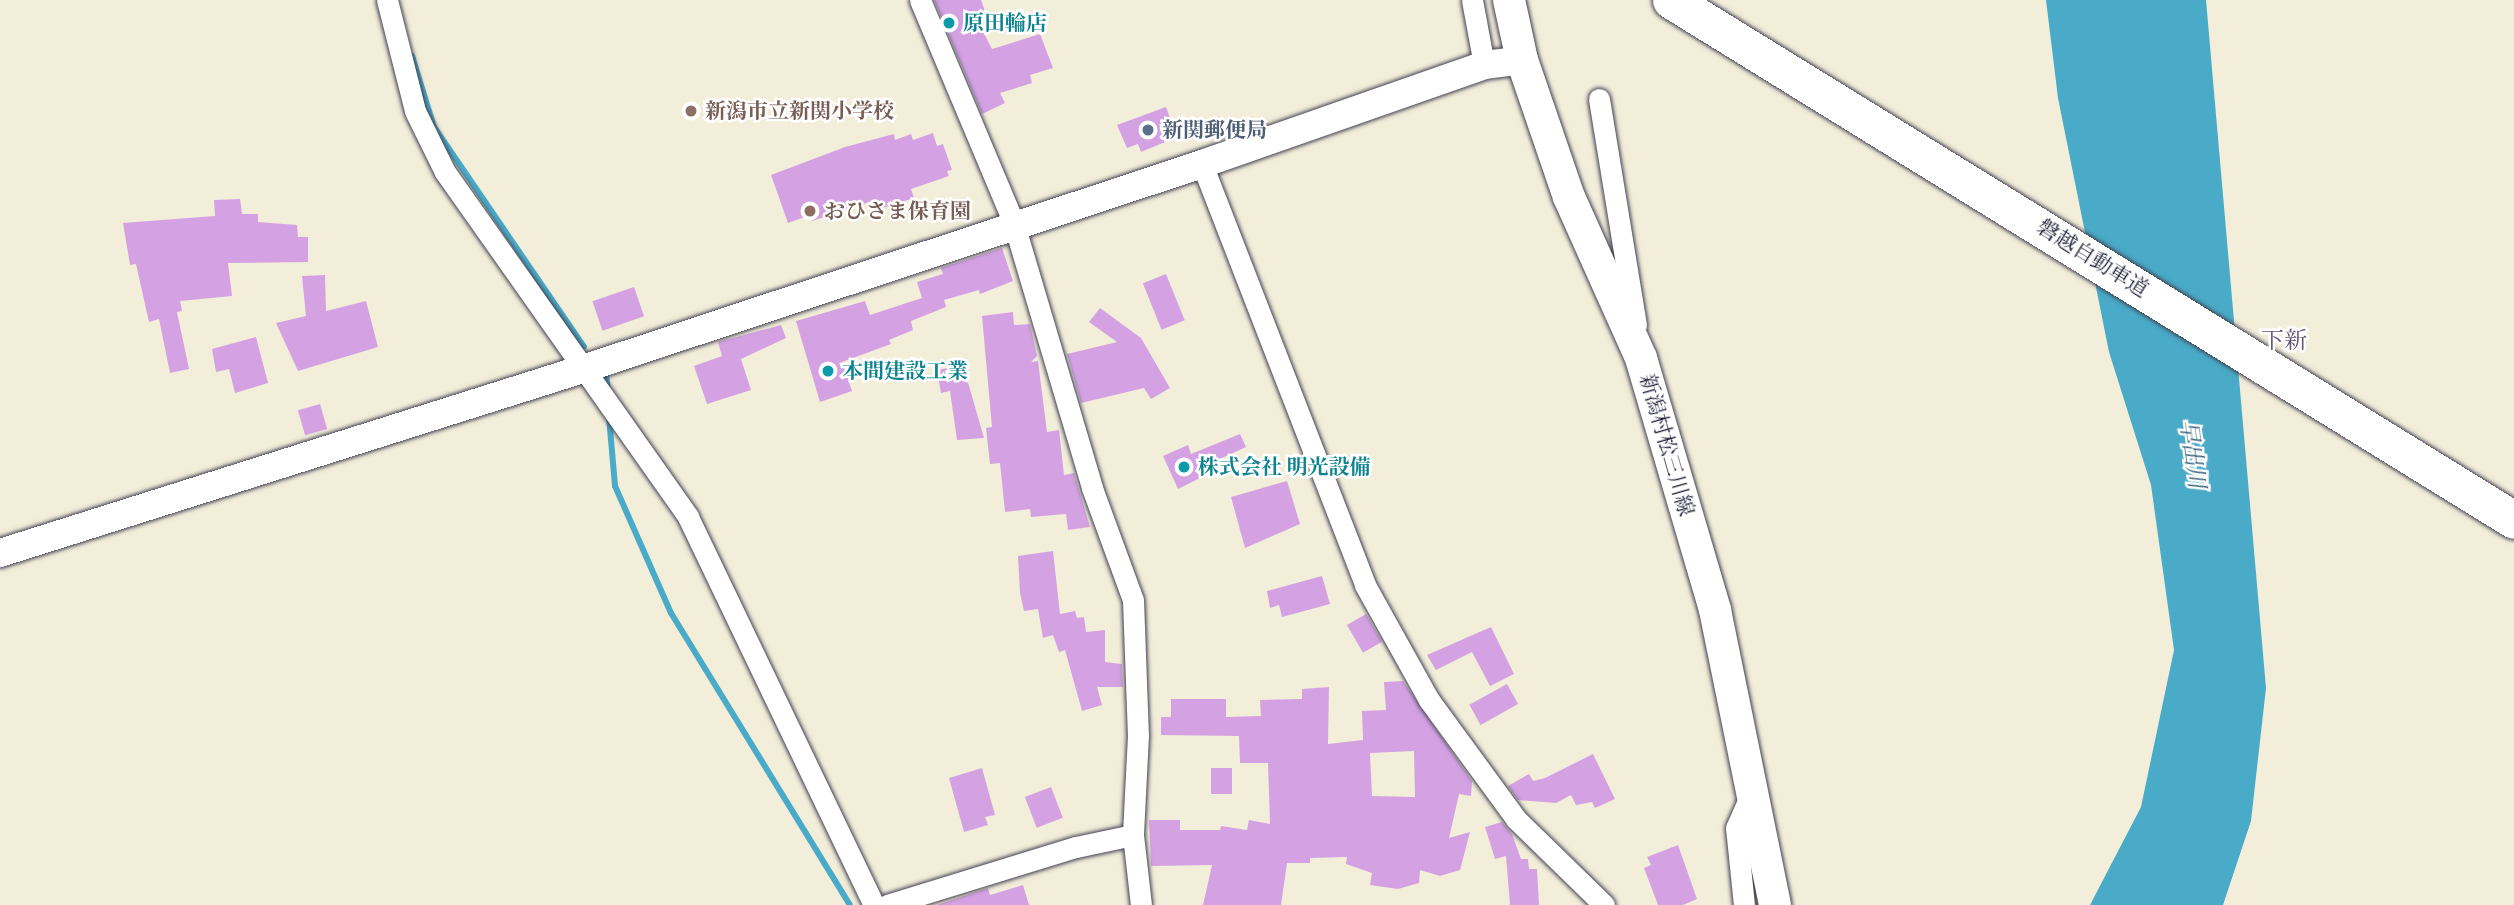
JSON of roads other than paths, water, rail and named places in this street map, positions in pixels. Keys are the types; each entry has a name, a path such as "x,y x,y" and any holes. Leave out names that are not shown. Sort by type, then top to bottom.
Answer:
{"highway":[{"name":"磐越自動車道","path":"1671,0 2514,520"}],"main road":[{"name":"新潟村松三川線","path":"1508,0 1522,60 1569,197 1641,358 1715,610 1775,905"}],"street":[{"path":"387,0 415,111 445,172 688,517 874,905"},
{"path":"920,0 1014,224 1092,488 1133,600 1138,735 1133,835 1142,905"},
{"path":"1472,0 1484,65"},
{"path":"0,553 583,369 1014,224 1202,164 1484,65 1522,60"},
{"path":"1600,99 1641,358"},
{"path":"1202,164 1365,585 1429,700 1516,819 1604,905"},
{"path":"1744,905 1736,828 1752,792"},
{"path":"887,905 1076,848 1133,835"}],"water":[{"name":"早出川","path":"2046,0 2206,0 2266,688 2251,821 2223,905 2090,905 2141,807 2174,650 2151,485 2109,352 2058,98"}],"waterway":[{"path":"412,56 434,127 584,347"},
{"path":"606,373 608,392"},
{"path":"609,417 615,486 671,613 850,905"}],"place":[{"name":"原田輪店","path":"949,23"},
{"name":"新潟市立新関小学校","path":"691,111"},
{"name":"新関郵便局","path":"1148,130"},
{"name":"おひさま保育園","path":"810,211"},
{"name":"本間建設工業","path":"828,371"},
{"name":"株式会社 明光設備","path":"1184,467"}],"district":[{"name":"下新","path":"2284,341"}]}
